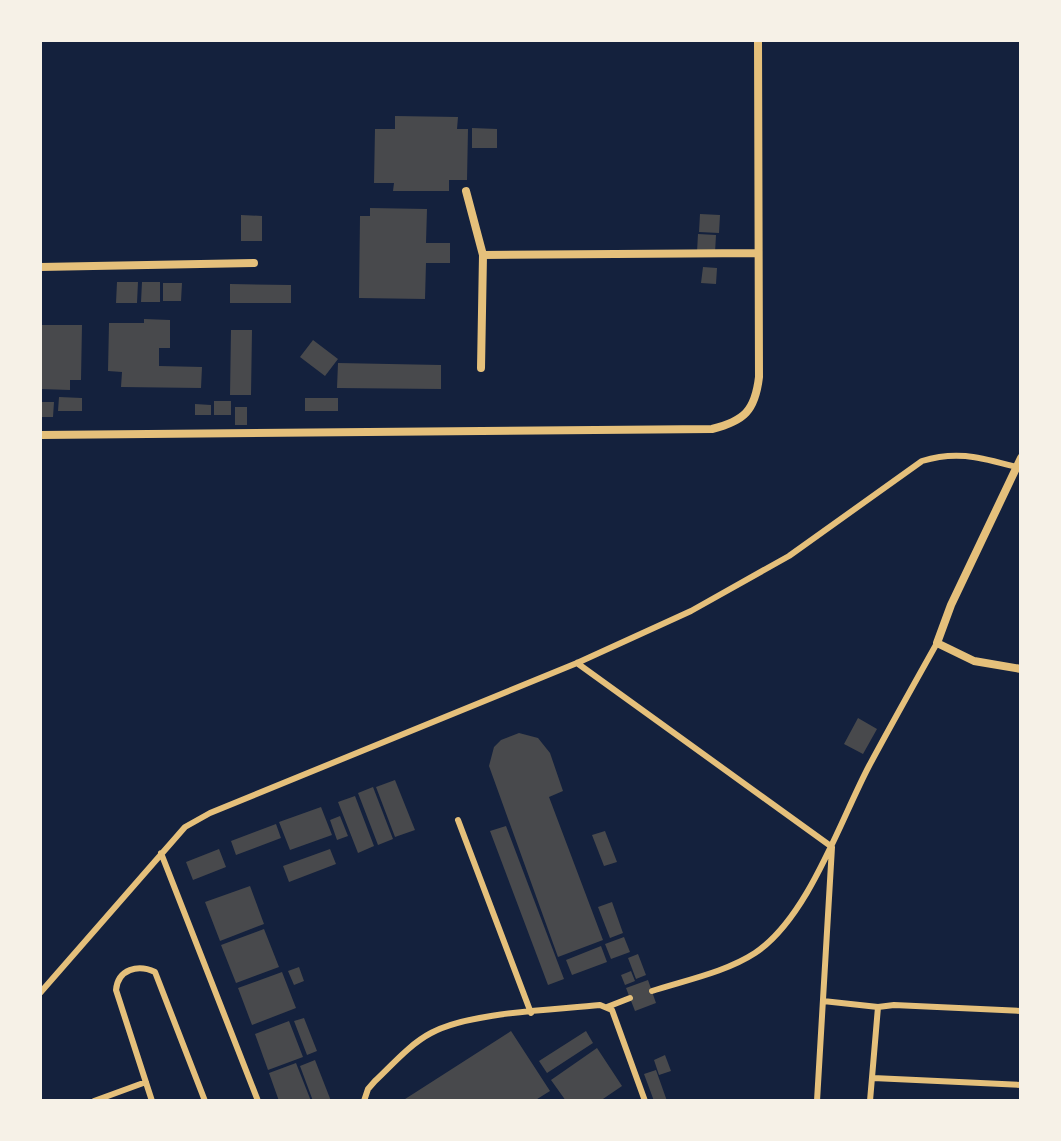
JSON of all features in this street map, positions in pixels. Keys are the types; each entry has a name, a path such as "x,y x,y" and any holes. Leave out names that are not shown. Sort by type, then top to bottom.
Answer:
{"street":[{"path":"40,435 712,429 734,423 748,412 757,395 758,40"},
{"path":"466,191 483,255 481,368"},
{"path":"483,255 758,253"},
{"path":"40,267 254,263"},
{"path":"1019,462 951,605 937,643 974,661 1021,669"}],"lane":[{"path":"40,993 185,827 210,813 577,663 691,611 747,581 830,529 922,461 945,454 1019,462"},
{"path":"652,991 755,953 774,938 790,919 832,847 867,769 937,643"},
{"path":"577,663 832,847"},
{"path":"458,820 531,1013"},
{"path":"817,1101 832,847"},
{"path":"161,853 258,1101"},
{"path":"152,1101 116,990 122,975 133,968 143,967 155,972 205,1101"},
{"path":"607,1007 630,998"},
{"path":"823,1001 878,1007 894,1005 1021,1011"},
{"path":"364,1101 375,1081 420,1039 456,1022 600,1005 607,1007 614,1016 645,1101"},
{"path":"870,1101 878,1007"},
{"path":"873,1078 1021,1085"},
{"path":"94,1101 146,1082"}],"building":[{"path":"395,116 458,117 457,129 468,129 467,180 449,180 449,191 393,191 394,183 374,183 375,129 395,129"},
{"path":"472,128 497,129 497,148 472,148"},
{"path":"370,208 427,209 426,243 450,243 450,263 426,263 425,299 359,298 360,216 370,216"},
{"path":"700,214 720,215 719,233 699,232"},
{"path":"241,215 262,216 262,241 241,241"},
{"path":"698,234 716,235 715,253 697,252"},
{"path":"703,267 717,268 716,284 701,283"},
{"path":"117,282 138,282 137,303 116,303"},
{"path":"142,282 160,282 160,302 141,302"},
{"path":"163,283 182,283 181,301 163,301"},
{"path":"230,284 291,285 291,303 230,303"},
{"path":"144,319 170,320 170,348 159,348 159,366 202,367 201,388 121,387 122,372 108,371 109,323 144,323"},
{"path":"40,325 82,325 81,380 70,380 70,390 40,389"},
{"path":"231,330 252,330 251,395 230,395"},
{"path":"313,340 338,359 325,376 300,357"},
{"path":"338,363 441,365 441,389 337,388"},
{"path":"59,397 82,398 82,411 58,411"},
{"path":"305,398 338,398 338,411 305,411"},
{"path":"214,401 231,401 231,415 214,415"},
{"path":"40,402 54,402 53,417 40,417"},
{"path":"195,404 211,405 211,415 195,415"},
{"path":"235,407 247,407 247,425 235,425"},
{"path":"858,718 877,729 863,754 844,744"},
{"path":"519,733 538,738 550,753 563,791 549,797 603,940 558,957 489,766 494,747 501,740"},
{"path":"395,780 415,830 395,837 376,787"},
{"path":"373,787 393,839 378,845 358,793"},
{"path":"355,796 374,846 358,853 338,802"},
{"path":"321,807 332,835 290,850 279,822"},
{"path":"340,816 348,836 337,840 330,820"},
{"path":"276,824 281,838 236,855 231,841"},
{"path":"506,826 564,979 548,985 490,831"},
{"path":"605,831 617,862 604,866 592,835"},
{"path":"219,849 226,867 193,880 186,862"},
{"path":"330,849 336,864 289,882 283,866"},
{"path":"250,886 264,924 220,941 205,902"},
{"path":"612,902 623,933 610,938 598,907"},
{"path":"264,929 279,967 236,983 221,945"},
{"path":"624,937 630,952 611,959 605,944"},
{"path":"601,946 607,962 572,975 566,960"},
{"path":"638,954 646,975 636,979 628,958"},
{"path":"299,967 304,981 294,985 288,971"},
{"path":"631,971 635,981 625,985 621,975"},
{"path":"282,972 296,1008 252,1025 238,988"},
{"path":"648,980 656,1003 635,1011 626,988"},
{"path":"304,1018 317,1051 307,1055 294,1021"},
{"path":"289,1021 303,1057 268,1070 255,1034"},
{"path":"511,1031 550,1091 534,1101 402,1101"},
{"path":"586,1031 593,1043 547,1073 539,1061"},
{"path":"597,1048 622,1086 600,1101 566,1101 551,1080"},
{"path":"665,1055 671,1071 659,1075 654,1060"},
{"path":"315,1060 331,1101 313,1101 300,1066"},
{"path":"296,1063 311,1101 279,1101 269,1073"},
{"path":"656,1070 667,1101 654,1101 644,1074"}]}
